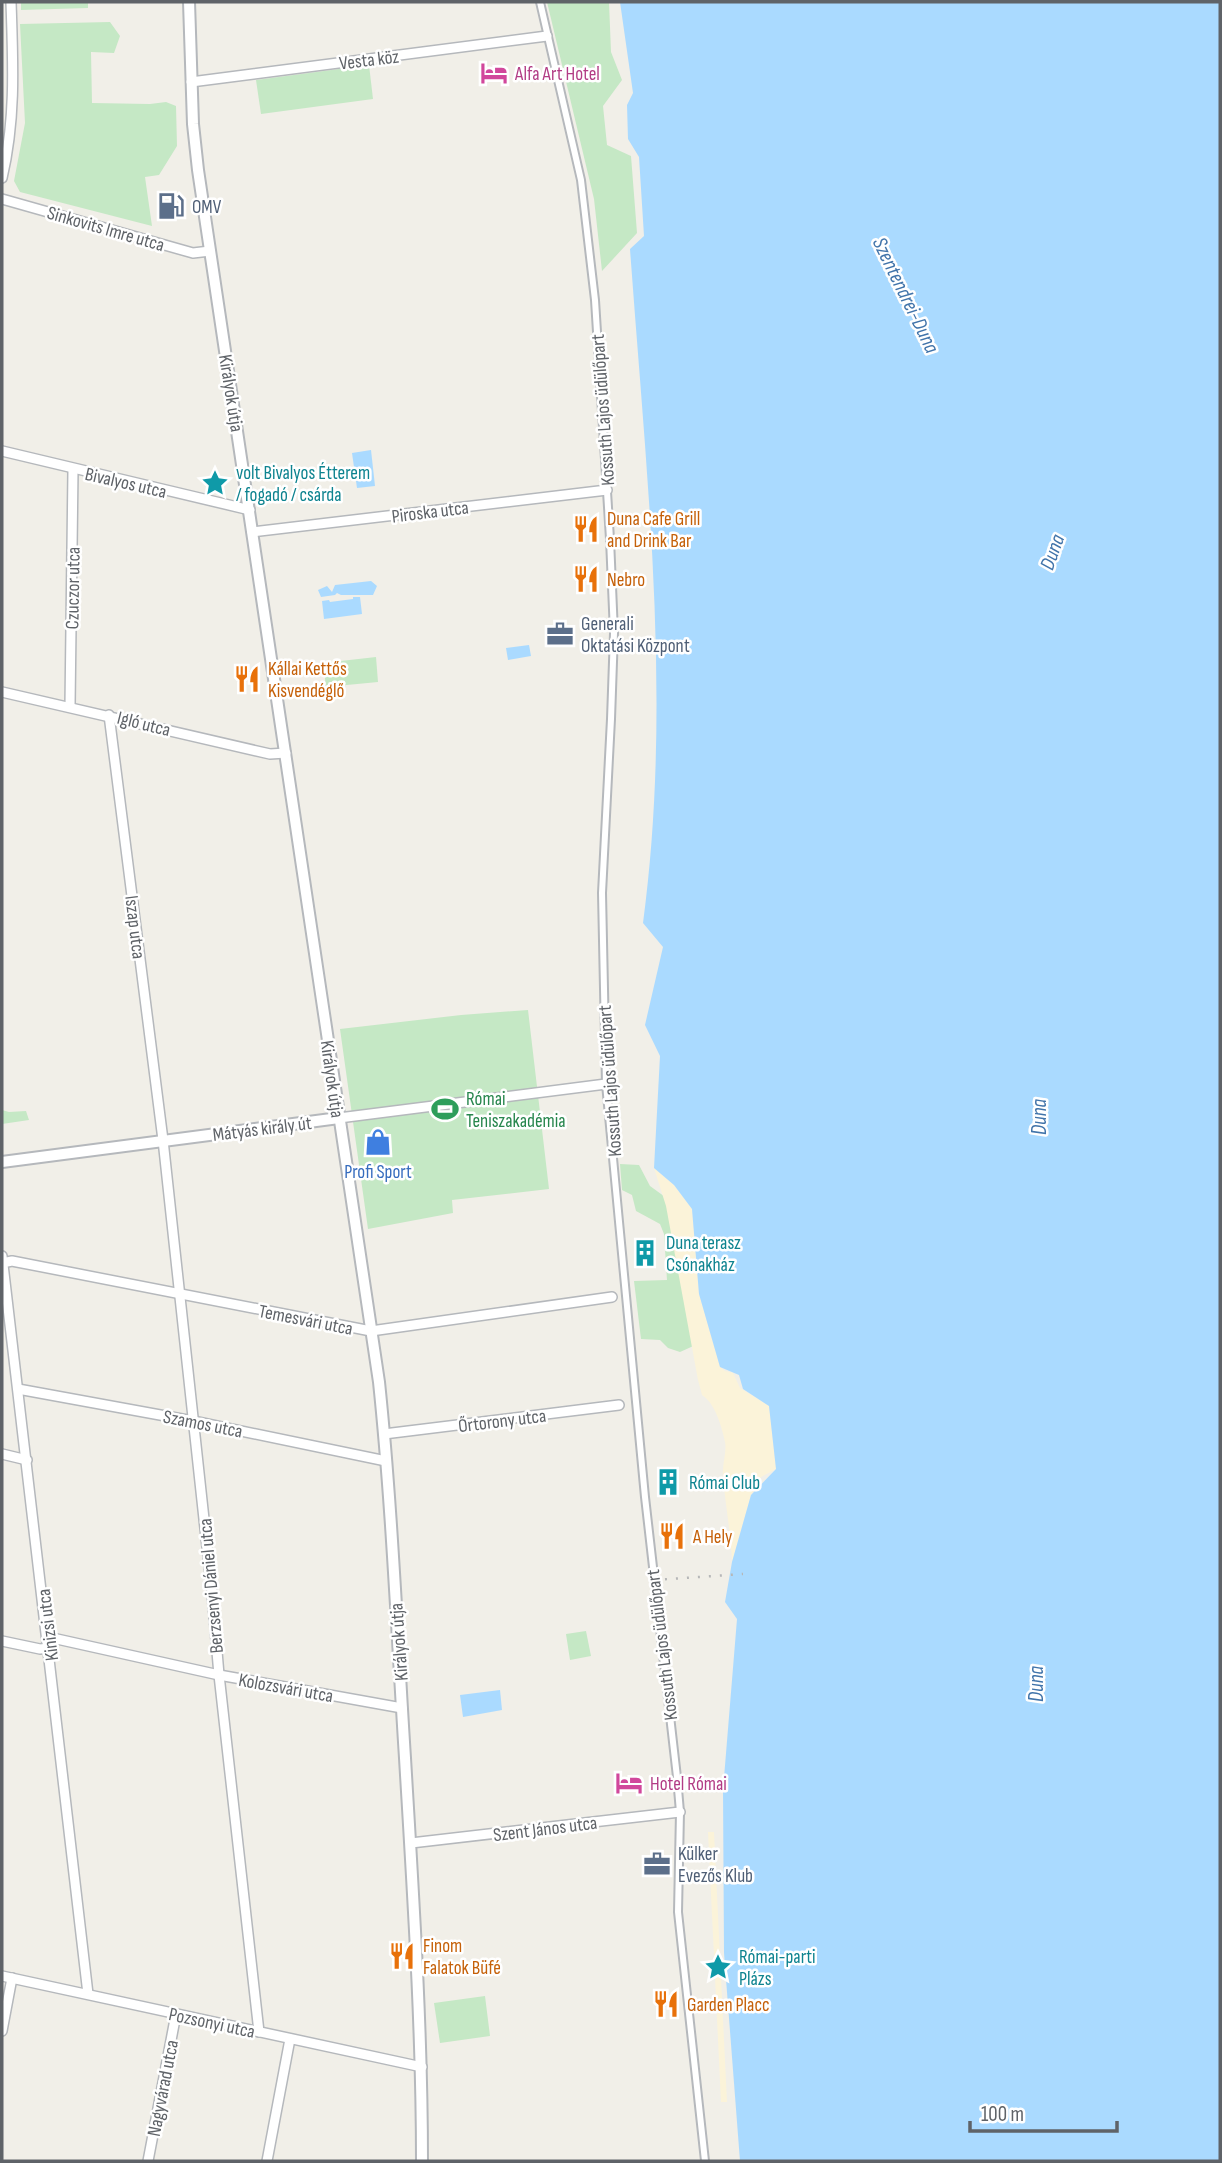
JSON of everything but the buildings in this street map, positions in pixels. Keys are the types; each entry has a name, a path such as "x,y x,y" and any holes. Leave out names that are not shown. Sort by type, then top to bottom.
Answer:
{"street":[{"path":"2,178 10,142 14,97 11,2"},
{"name":"Királyok útja","path":"189,2 191,82 198,170 286,753 384,1434 411,1843 422,2067 422,2161"},
{"name":"Kossuth Lajos üdülőpart","path":"540,2 581,180 595,300 614,633 602,893 606,1084 645,1497 680,1812 678,1912 705,2161"},
{"name":"Vesta köz","path":"191,82 547,36"},
{"name":"Sinkovits Imre utca","path":"2,199 193,253 210,251"},
{"name":"Bivalyos utca","path":"2,451 250,510"},
{"name":"Czuczor utca","path":"70,706 73,470"},
{"name":"Piroska utca","path":"253,532 607,490"},
{"name":"Igló utca","path":"2,692 270,754 286,753"},
{"name":"Iszap utca","path":"109,715 163,1140"},
{"name":"Mátyás király út","path":"2,1162 606,1084"},
{"name":"Berzsenyi Dániel utca","path":"163,1140 259,2032"},
{"name":"Temesvári utca","path":"2,1260 371,1331 612,1297"},
{"name":"Kinizsi utca","path":"2,1260 88,1994"},
{"name":"Szamos utca","path":"18,1389 193,1421 386,1461"},
{"name":"Őrtorony utca","path":"384,1434 619,1405"},
{"path":"2,1454 27,1460"},
{"name":"Kolozsvári utca","path":"48,1637 219,1675 402,1707"},
{"path":"2,1640 40,1649 49,1648"},
{"name":"Szent János utca","path":"411,1843 680,1812"},
{"name":"Pozsonyi utca","path":"2,1976 422,2067"},
{"path":"2,2031 12,1978"},
{"name":"Nagyvárad utca","path":"148,2161 176,2014"},
{"path":"267,2161 290,2039"}],"green space":[{"path":"21,2 88,2 88,8 21,10"},
{"path":"547,2 609,2 611,52 622,80 603,106 607,145 631,156 637,233 602,271 594,199"},
{"path":"110,22 120,36 114,53 91,52 92,103 166,102 176,106 177,146 159,175 145,177 152,226 20,192 14,181 25,123 20,24"},
{"path":"369,65 373,99 261,114 256,80"},
{"path":"376,657 378,682 326,687 323,663"},
{"name":"Római Teniszakadémia","path":"528,1010 549,1189 452,1200 453,1213 368,1229 340,1029"},
{"path":"2,1110 26,1111 29,1120 2,1124"},
{"path":"620,1164 639,1165 650,1186 672,1202 700,1343 680,1352 668,1348 660,1340 641,1339 634,1281 667,1280 664,1234 660,1224 636,1211 632,1195 622,1190"},
{"path":"586,1631 591,1656 570,1660 566,1634"},
{"path":"485,1996 490,2036 440,2043 434,2003"}],"sand":[{"path":"654,1168 674,1185 692,1209 699,1294 720,1367 733,1373 740,1388 769,1406 776,1469 761,1477 751,1495 732,1562 723,1475 725,1442 717,1416 702,1395 698,1380 666,1206"},
{"name":"Római-parti Plázs","path":"708,1832 714,1832 727,2102 721,2102"}],"water":[{"path":"620,2 1220,2 1220,2161 740,2161 724,1953 723,1790 737,1619 725,1602 732,1562 751,1495 776,1469 769,1406 743,1389 739,1375 720,1367 699,1294 692,1209 674,1185 654,1168 660,1056 645,1025 663,947 643,923 652,839 656,755 654,586 630,249 644,236 639,157 628,139 627,105 633,93"},
{"path":"371,450 375,486 357,488 352,453"},
{"path":"371,581 377,586 373,595 337,593 321,597 318,590 327,586 332,592 335,585"},
{"path":"360,597 362,614 324,619 322,601"},
{"path":"529,645 531,656 508,660 506,648"},
{"path":"500,1690 502,1710 463,1717 460,1695"}],"railway":[{"path":"654,1580 743,1574"}],"place":[{"name":"Alfa Art Hotel","path":"494,73"},
{"name":"OMV","path":"171,206"},
{"name":"volt Bivalyos Étterem / fogadó / csárda","path":"215,483"},
{"name":"Duna Cafe Grill and Drink Bar","path":"586,529"},
{"name":"Nebro","path":"586,579"},
{"name":"Generali Oktatási Központ","path":"560,634"},
{"name":"Kállai Kettős Kisvendéglő","path":"247,679"},
{"name":"Római Teniszakadémia","path":"445,1109"},
{"name":"Profi Sport","path":"378,1142"},
{"name":"Duna terasz Csónakház","path":"645,1253"},
{"name":"Római Club","path":"668,1482"},
{"name":"A Hely","path":"672,1536"},
{"name":"Hotel Római","path":"629,1783"},
{"name":"Külker Evezős Klub","path":"657,1864"},
{"name":"Finom Falatok Büfé","path":"402,1956"},
{"name":"Római-parti Plázs","path":"718,1967"},
{"name":"Garden Placc","path":"666,2004"}],"water label":[{"name":"Szentendrei-Duna","path":"906,295"},
{"name":"Duna","path":"1052,552"},
{"name":"Duna","path":"1039,1117"},
{"name":"Duna","path":"1036,1684"}]}
